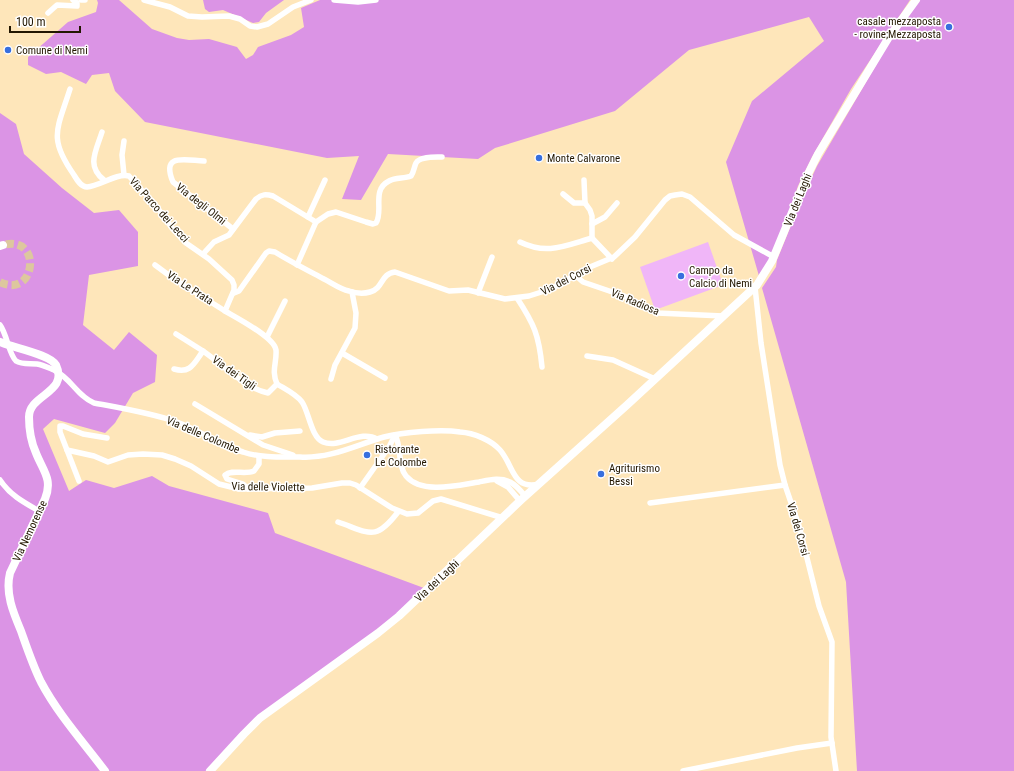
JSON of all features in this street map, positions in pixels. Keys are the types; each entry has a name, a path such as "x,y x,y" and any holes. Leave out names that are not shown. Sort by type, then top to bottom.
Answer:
{"main road":[{"name":"Via dei Laghi","path":"210,771 260,718 391,623 525,497 755,287 767,271 774,257 805,181 818,154 889,38 916,0"},
{"name":"Via Nemorense","path":"0,342 46,357 53,361 56,366 57,380 55,386 50,392 33,404 29,413 34,448 48,482 47,494 10,572 8,583 9,598 15,617 42,684 67,721 105,771"}],"street":[{"path":"48,13 57,5 77,6 77,3 73,0"},
{"path":"144,0 172,8 188,16 229,16 240,19 250,26 257,27 268,24 292,7 311,0"},
{"path":"334,0 358,2 376,0"},
{"name":"Via Parco dei Lecci","path":"70,89 56,137 61,154 78,181 83,186 89,187 104,180 124,176 130,177 186,243 203,254 231,278 234,285 234,293"},
{"path":"102,132 95,156 94,166 97,174 104,180"},
{"path":"124,141 122,155 124,176"},
{"path":"297,265 316,222 330,213 336,212 369,223 376,223 378,218 379,195 386,184 391,180 411,176 419,160 442,157"},
{"name":"Via degli Olmi","path":"204,161 180,159 174,161 171,164 169,172 173,182 233,229"},
{"path":"308,217 325,180"},
{"path":"584,180 585,203 591,212 592,238 608,253 612,259"},
{"path":"563,194 574,203 585,203"},
{"name":"Via dei Corsi","path":"234,293 239,291 267,252 274,252 342,289 352,292 367,293 374,291 379,287 386,275 394,272 449,291 468,290 505,299 529,296 543,292 590,267 612,259 634,237 664,200 677,194 690,197 734,235 774,257"},
{"path":"203,254 214,242 228,236 256,198 263,195 273,196 316,222"},
{"path":"592,224 605,218 617,203"},
{"path":"520,242 535,248 546,249 592,238"},
{"path":"478,293 492,257"},
{"name":"Via Le Prata","path":"155,265 174,279 225,311"},
{"name":"Via Radiosa","path":"575,275 583,282 624,296 657,313 723,316"},
{"name":"Via dei Corsi","path":"755,287 760,338 776,446 785,485 799,526 817,600 832,642 832,743 836,771"},
{"path":"331,379 335,365 356,323 352,292"},
{"path":"234,293 225,311 267,336 272,341 276,349 274,374 277,384 301,401 313,430 321,441 334,443 367,436 377,439"},
{"path":"517,298 535,328 540,346 542,367"},
{"path":"267,336 285,302"},
{"name":"Via delle Colombe","path":"0,324 16,361 24,364 41,365 58,372 69,381 84,399 94,403 172,421 186,426 238,451 259,456 301,458 332,454 377,439 395,435 448,431 462,432 475,435 494,445 500,450 518,481 525,497"},
{"path":"176,334 203,351"},
{"name":"Via dei Tigli","path":"174,369 182,371 187,370 203,351 237,377 258,390 268,393 277,384"},
{"path":"342,353 385,378"},
{"path":"586,356 606,358 655,379"},
{"path":"195,404 266,447 301,458"},
{"path":"79,481 60,430 60,425 83,434 106,438"},
{"path":"244,433 258,437 267,436 275,432 300,431"},
{"path":"360,488 376,466 395,435"},
{"path":"395,435 399,443 404,473 409,479 420,486 448,486 499,479 511,482 525,497"},
{"path":"266,447 267,436"},
{"name":"Via delle Violette","path":"67,450 94,456 108,462 128,455 162,455 191,466 222,485 234,488 312,488 344,483 352,484 398,512"},
{"path":"248,489 243,484 226,479 225,475 229,472 252,472 258,466 259,456"},
{"path":"0,480 15,497 40,511"},
{"path":"518,481 527,485 540,484"},
{"path":"650,503 785,485"},
{"path":"338,522 373,533 386,527 398,512 415,514 421,512 433,501 441,499 503,518"},
{"path":"683,771 832,743"}],"shaded area":[{"path":"97,0 119,0 152,29 177,38 189,40 209,39 237,47 246,59 253,55 258,47 291,35 304,27 301,8 320,0 910,0 851,89 812,157 798,186 776,249 759,276 726,162 752,101 824,41 809,17 689,50 615,111 495,148 478,159 388,154 361,200 342,199 359,156 327,158 145,122 115,91 109,73 92,75 86,84 61,72 46,74 28,65 28,57 68,22 96,12 98,3"},
{"path":"203,0 284,0 266,13 259,22 253,23 223,10 209,12 205,9"},
{"path":"920,0 1014,0 1014,771 857,771 846,582 762,288 776,267 777,260 817,166 886,48 901,24"},
{"path":"0,113 16,124 24,154 62,188 94,213 119,210 138,232 138,266 89,275 83,325 114,350 129,332 157,355 155,382 133,393 115,423 105,433 54,419 43,429 69,491 86,480 114,488 152,476 169,486 268,513 275,533 424,588 388,622 281,699 207,771 0,771"},
{"name":"Campo da Calcio di Nemi","path":"708,242 723,285 655,310 640,267"}],"tunnel":[{"path":"0,282 12,285 21,282 27,275 30,266 29,257 24,249 16,244 3,245"}],"place":[{"name":"casale mezzaposta - rovine;Mezzaposta","path":"949,27"},
{"name":"Comune di Nemi","path":"8,50"},
{"name":"Monte Calvarone","path":"539,158"},
{"name":"Campo da Calcio di Nemi","path":"681,276"},
{"name":"Ristorante Le Colombe","path":"367,455"},
{"name":"Agriturismo Bessi","path":"601,474"}]}
